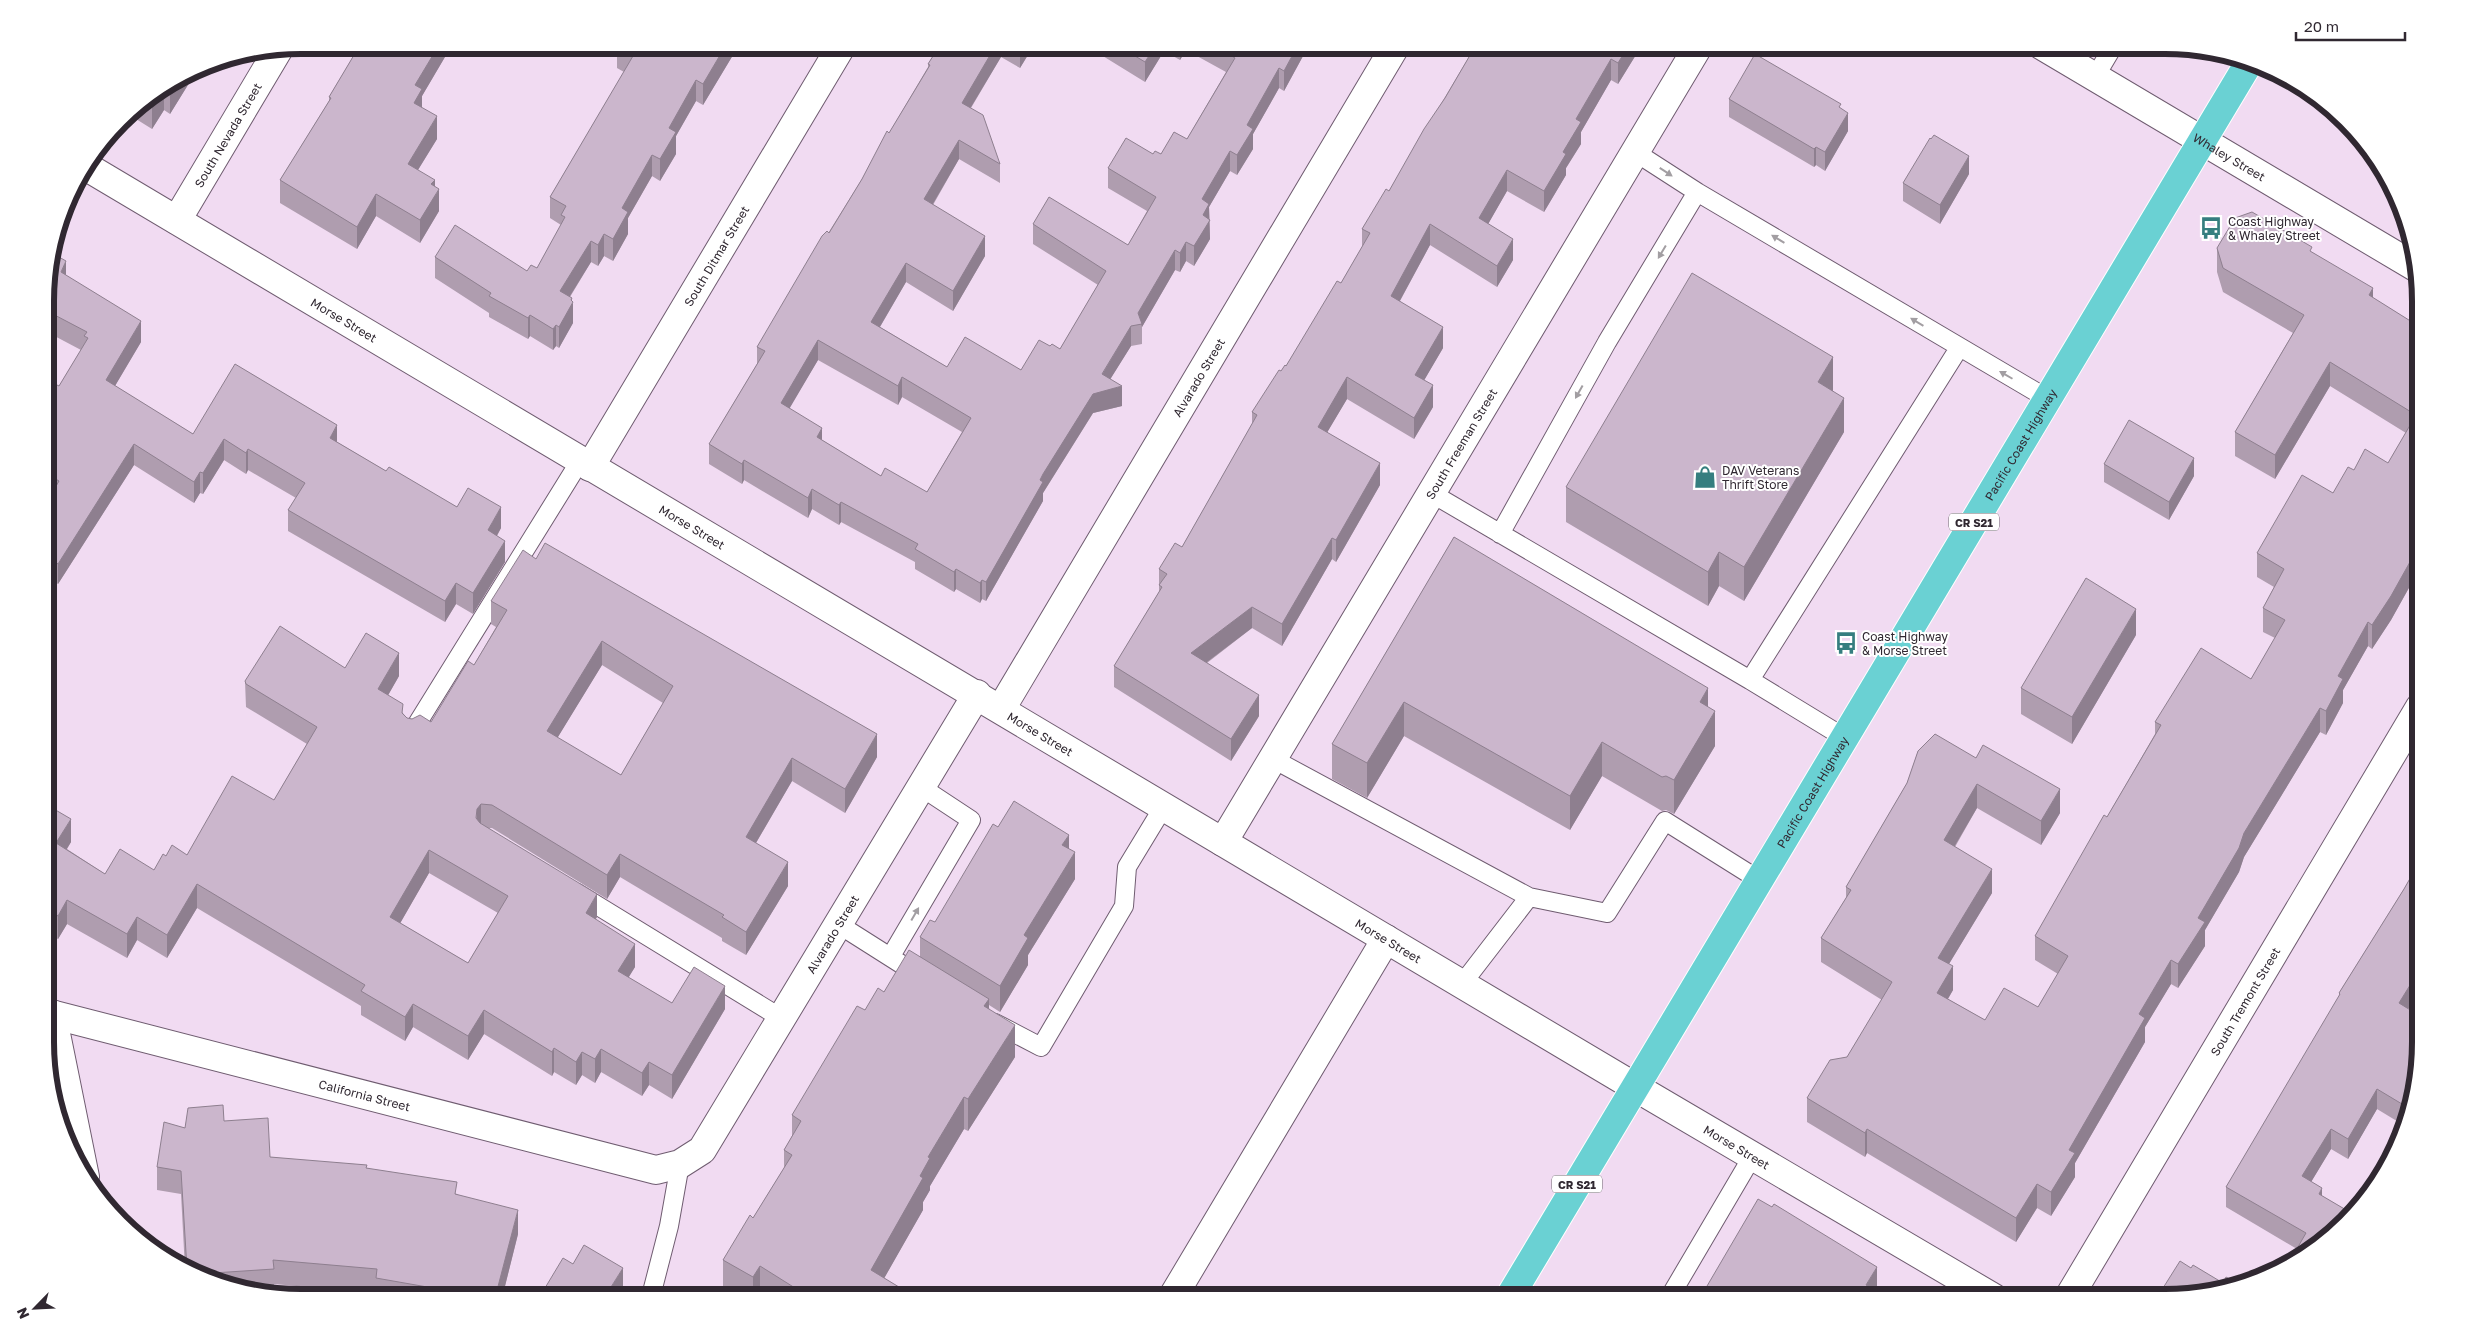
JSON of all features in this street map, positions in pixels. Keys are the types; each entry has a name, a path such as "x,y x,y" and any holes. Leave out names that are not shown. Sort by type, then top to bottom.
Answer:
{"main road":[{"name":"Pacific Coast Highway","path":"1635,1087 2246,67"},
{"name":"CR S21","path":"1514,1289 1635,1087"}],"street":[{"name":"South Ditmar Street","path":"585,464 836,54"},
{"name":"Alvarado Street","path":"1001,709 1391,54"},
{"name":"South Freeman Street","path":"1223,842 1694,54"},
{"name":"Whaley Street","path":"2056,54 2409,263"},
{"name":"South Nevada Street","path":"177,220 275,55"},
{"name":"Morse Street","path":"92,170 585,464 977,694 1386,940 1979,1289"},
{"name":"Alvarado Street","path":"680,1164 702,1150 977,694"},
{"name":"South Tremont Street","path":"2074,1289 2412,720"},
{"path":"1177,1289 1386,940"},
{"name":"California Street","path":"54,1014 656,1170 680,1164"},
{"path":"54,1037 78,1148"}],"lane":[{"path":"2095,77 2109,54"},
{"path":"1635,152 1697,192 2048,399"},
{"path":"1500,534 1607,342 1697,192"},
{"path":"1750,680 1959,348"},
{"path":"412,732 585,464"},
{"path":"1432,494 1750,680 1845,738"},
{"path":"1273,759 1529,897 1607,912 1666,821 1758,880"},
{"path":"891,956 971,820 921,787"},
{"path":"984,1016 1041,1047 1124,906 1127,867 1164,806"},
{"path":"562,883 781,1018"},
{"path":"1462,984 1529,897"},
{"path":"838,924 891,956 936,987"},
{"path":"1674,1289 1752,1157"},
{"path":"653,1289 669,1226 680,1164"}],"building":[{"path":"355,54 434,54 415,85 422,89 414,103 437,116 408,164 435,180 431,184 439,189 420,220 376,194 357,227 280,180 331,98 329,97"},
{"path":"630,54 721,54 703,84 696,80 669,128 676,132 660,159 652,155 622,208 628,212 613,239 604,234 598,245 591,241 560,291 572,298 573,302 559,327 556,325 553,329 530,315 528,318 489,296 491,293 435,257 455,225 527,271 531,265 537,268 565,217 561,215 566,206 550,197 633,56"},
{"path":"934,54 991,54 962,103 983,115 1000,164 959,140 924,199 985,236 953,291 906,263 871,322 947,367 965,337 1021,370 1039,340 1060,349 1106,271 1033,224 1049,197 1128,245 1156,197 1108,168 1126,138 1153,154 1155,151 1161,154 1174,132 1187,139 1235,58 1228,54 1293,54 1284,71 1279,68 1247,125 1253,129 1237,155 1230,151 1202,199 1209,204 1203,215 1210,220 1194,246 1186,242 1180,253 1175,250 1138,313 1142,324 1131,326 1102,374 1122,386 1093,394 1043,474 1040,480 1043,482 986,582 982,580 980,583 956,569 954,572 915,549 918,544 841,502 839,505 812,489 808,498 744,460 742,464 709,444 765,351 757,347 822,236 827,231 829,233 862,179 887,131 889,133 930,65 928,64","holes":["818,340 898,386 902,377 971,418 927,492 885,468 881,476 817,437 822,428 781,403"]},
{"path":"1132,54 1150,54 1145,62"},
{"path":"1471,54 1624,54 1618,63 1611,59 1576,119 1581,122 1563,152 1566,154 1544,191 1507,170 1479,218 1513,239 1497,266 1430,224 1391,296 1443,327 1415,375 1433,385 1414,418 1347,377 1318,427 1380,463 1336,540 1332,538 1282,624 1252,607 1191,653 1259,695 1231,739 1114,666 1162,587 1159,585 1167,574 1159,569 1175,543 1182,547 1257,415 1252,412 1279,370 1281,371 1286,366 1337,281 1341,283 1370,233 1362,229 1386,189 1389,191 1424,129"},
{"path":"1755,54 1841,104 1839,107 1848,113 1825,152 1816,147 1814,149 1729,99"},
{"path":"1934,135 1969,156 1940,205 1903,183 1930,138"},
{"path":"2252,212 2312,247 2310,251 2373,288 2369,295 2412,322 2412,413 2330,362 2275,455 2235,432 2304,315 2223,268 2217,248 2235,218"},
{"path":"58,256 66,261 61,272 141,321 106,380 193,434 235,364 337,425 330,438 386,471 389,467 457,507 468,488 501,507 488,530 505,541 473,593 456,583 445,601 288,510 305,483 248,449 246,453 224,439 203,473 200,472 194,482 134,444 58,564 54,561 54,490 59,481 54,478 54,384 59,386 88,338 84,336 87,332 54,315 54,285"},
{"name":"DAV Veterans Thrift Store","path":"1692,273 1833,357 1818,382 1844,398 1744,567 1719,552 1708,572 1566,487"},
{"path":"2129,420 2194,458 2169,502 2104,464"},
{"path":"2412,422 2412,558 2372,625 2368,622 2338,676 2343,679 2326,711 2320,708 2244,833 2239,848 2198,918 2205,922 2178,964 2171,960 2139,1014 2145,1018 2069,1150 2075,1153 2051,1192 2037,1184 2016,1218 1867,1129 1865,1133 1807,1098 1830,1060 1847,1057 1892,982 1821,938 1851,890 1846,887 1907,783 1918,751 1935,734 1976,758 1983,745 2060,789 2041,821 1977,784 1944,840 1992,869 1938,958 1953,966 1937,993 1985,1020 2004,988 2038,1007 2068,956 2035,936 2104,815 2107,817 2161,725 2155,722 2201,648 2251,679 2285,620 2263,608 2284,569 2257,553 2302,475 2333,493 2348,467 2354,470 2365,449 2388,463"},
{"path":"1454,537 1708,688 1700,702 1715,711 1674,780 1666,776 1662,777 1602,742 1570,796 1404,702 1367,763 1332,744"},
{"path":"545,543 877,734 845,789 792,758 746,837 788,862 746,932 722,917 724,915 620,854 607,875 492,805 481,804 477,809 476,818 480,823 597,894 586,913 635,944 618,971 672,1003 694,967 725,986 672,1075 649,1062 642,1073 601,1049 595,1059 582,1052 576,1062 554,1048 552,1052 484,1010 468,1036 413,1004 405,1017 361,991 365,985 197,884 167,935 137,917 127,934 67,900 58,916 54,913 54,809 71,819 56,843 105,874 120,849 154,870 163,854 166,856 172,845 187,855 232,776 274,800 317,727 246,684 245,681 280,626 345,668 366,633 399,653 378,689 403,704 402,713 407,718 412,719 420,715 431,722 468,661 474,665 507,610 491,601 523,550 536,559","holes":["602,641 673,686 621,775 547,731","429,850 508,896 468,963 390,917"]},
{"path":"2086,578 2136,609 2072,717 2021,688"},
{"path":"1014,801 1069,835 1062,845 1075,852 1024,935 1028,938 1000,986 920,937 930,920 935,922 993,824 998,827"},
{"path":"2412,875 2412,982 2399,1003 2412,1011 2412,1058 2404,1105 2377,1089 2348,1139 2331,1129 2302,1176 2322,1188 2319,1194 2346,1210 2316,1238 2295,1252 2306,1233 2226,1187 2339,993"},
{"path":"909,950 989,999 984,1006 1015,1025 968,1099 964,1097 928,1157 930,1158 920,1176 923,1178 871,1270 902,1289 797,1289 760,1266 753,1277 723,1260 750,1215 753,1218 792,1155 784,1150 801,1121 792,1115 857,1006 865,1010 878,988 884,992"},
{"path":"223,1105 224,1121 268,1118 270,1157 367,1165 366,1168 457,1182 455,1194 518,1210 497,1289 439,1289 376,1278 377,1269 273,1260 274,1269 213,1273 187,1261 181,1171 157,1167 164,1122 185,1128 188,1108"},
{"path":"1758,1199 1772,1207 1774,1204 1877,1267 1866,1285 1872,1289 1705,1289"},
{"path":"584,1245 623,1268 611,1287 613,1289 544,1289 563,1258 573,1264"},
{"path":"2180,1261 2191,1268 2193,1265 2222,1283 2181,1289 2162,1289"},
{"path":"2226,1277 2232,1280 2223,1282"}],"place":[{"name":"Coast Highway & Whaley Street","path":"2211,228"},
{"name":"DAV Veterans Thrift Store","path":"1705,477"},
{"name":"Coast Highway & Morse Street","path":"1846,643"}]}
